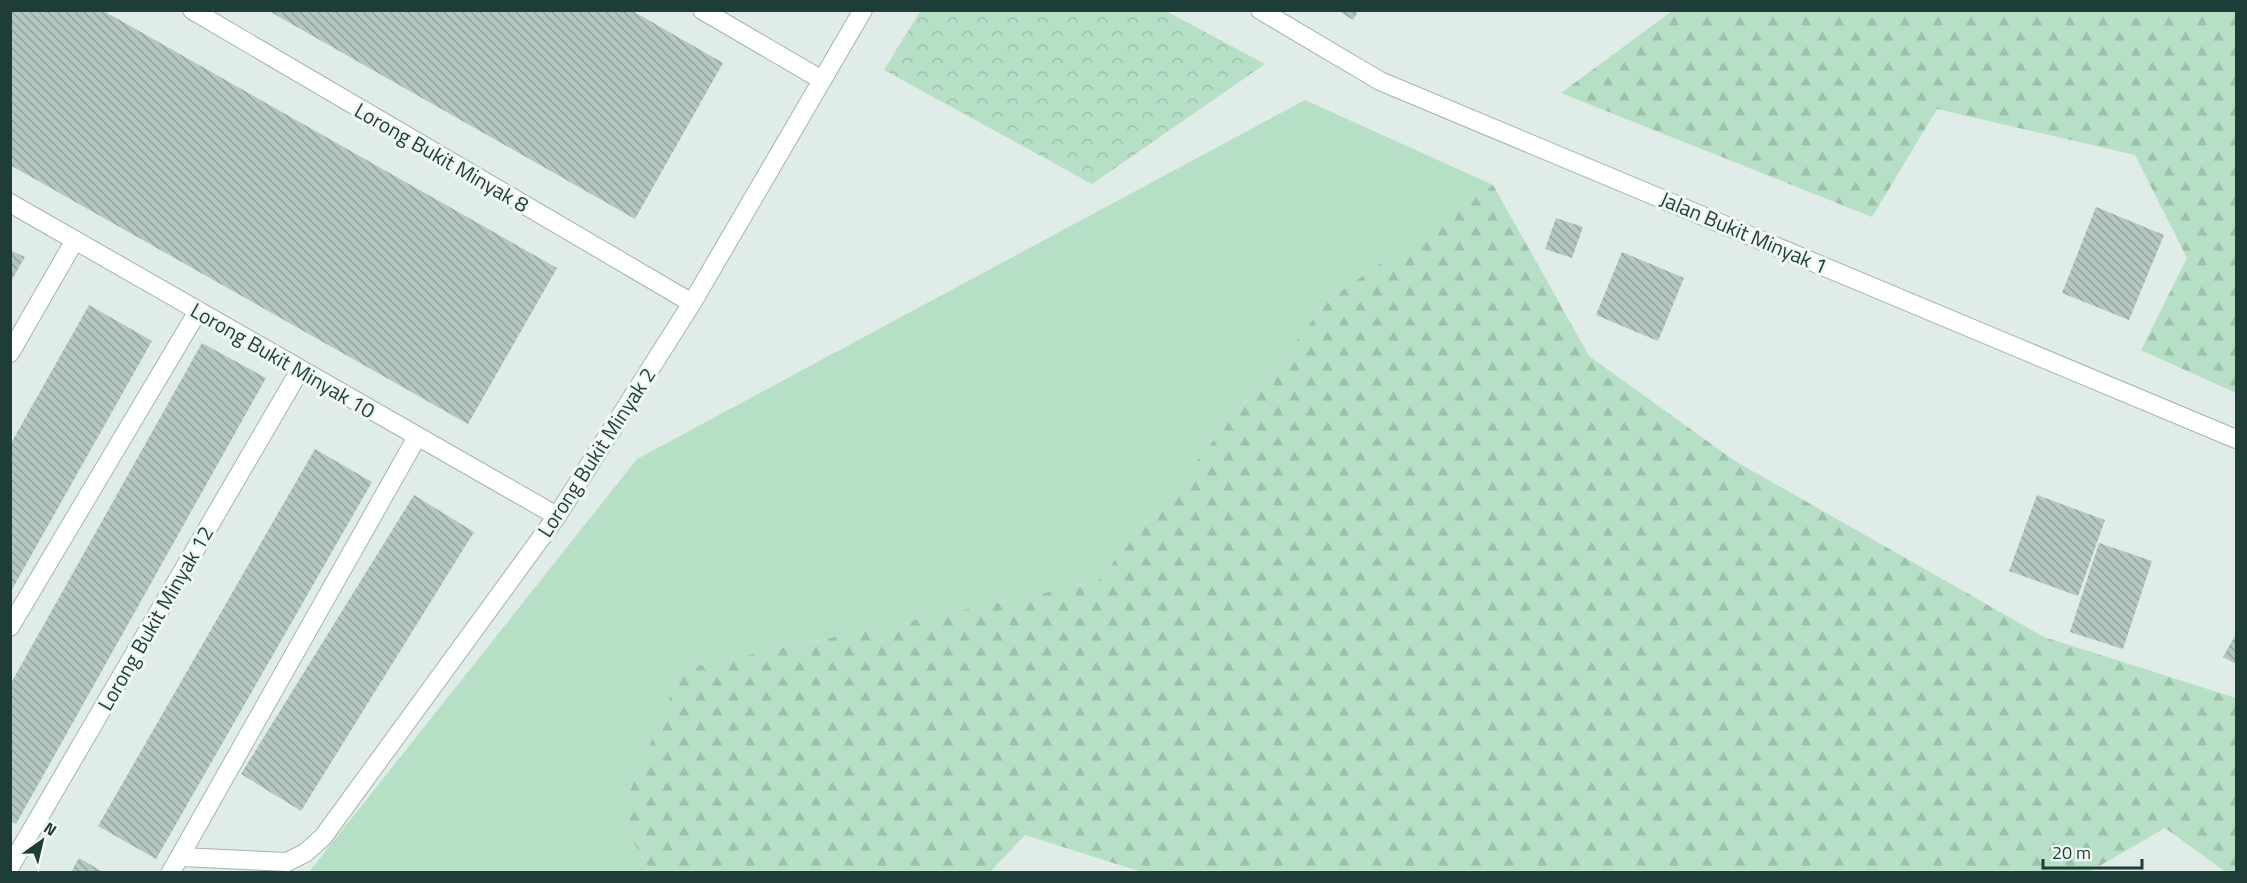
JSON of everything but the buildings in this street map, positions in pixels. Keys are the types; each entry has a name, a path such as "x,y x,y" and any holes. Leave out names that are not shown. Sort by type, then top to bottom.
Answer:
{"street":[{"name":"Lorong Bukit Minyak 8","path":"192,10 692,303"},
{"path":"702,10 822,80"},
{"name":"Lorong Bukit Minyak 2","path":"176,865 287,862 304,853 323,837 557,516 692,303 862,10"},
{"name":"Jalan Bukit Minyak 1","path":"1260,10 1380,81 2236,439"},
{"name":"Lorong Bukit Minyak 10","path":"10,203 557,516"},
{"path":"10,353 75,240"},
{"path":"10,627 198,311"},
{"name":"Lorong Bukit Minyak 12","path":"10,867 300,370"},
{"path":"176,865 417,437"}],"green space":[{"path":"921,10 1166,11 1265,64 1092,184 884,70"},
{"path":"1672,11 2236,11 2236,393 2141,350 2187,258 2135,155 1937,109 1872,217 1561,93"},
{"path":"1305,100 1493,185 1331,298 1097,582 682,669 619,817 651,872 309,872 637,459"},
{"path":"1493,185 1589,356 1735,461 2044,637 2236,698 2236,872 2226,872 2165,828 2089,872 1142,872 1025,835 990,872 651,872 619,817 682,669 1097,582 1331,298"}]}
